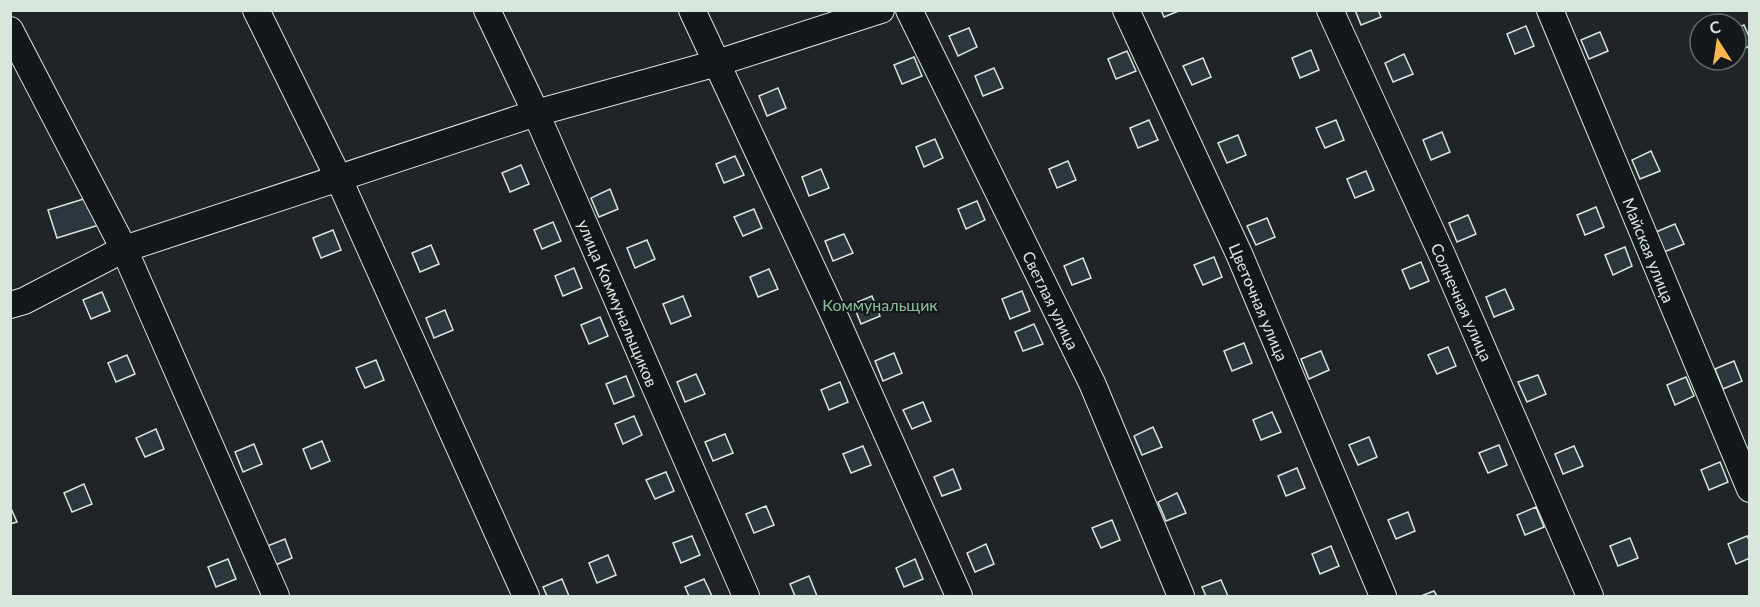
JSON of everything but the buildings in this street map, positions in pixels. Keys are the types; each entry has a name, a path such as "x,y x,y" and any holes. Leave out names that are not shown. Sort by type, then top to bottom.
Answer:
{"street":[{"path":"256,10 338,177 526,597"},
{"name":"улица Коммунальщиков","path":"487,10 536,113 746,597"},
{"path":"692,10 835,318 959,597"},
{"path":"10,305 24,302 124,249 536,113 717,63 881,10"},
{"name":"Светлая улица","path":"909,10 1092,383 1181,597"},
{"name":"Цветочная улица","path":"1126,10 1240,256 1383,597"},
{"name":"Солнечная улица","path":"1330,10 1443,256 1590,597"},
{"name":"Майская улица","path":"1550,10 1749,489"},
{"path":"10,30 124,249 276,597"}],"green space":[{"name":"Коммунальщик","path":"11,11 1749,11 1749,596 11,596"}]}
